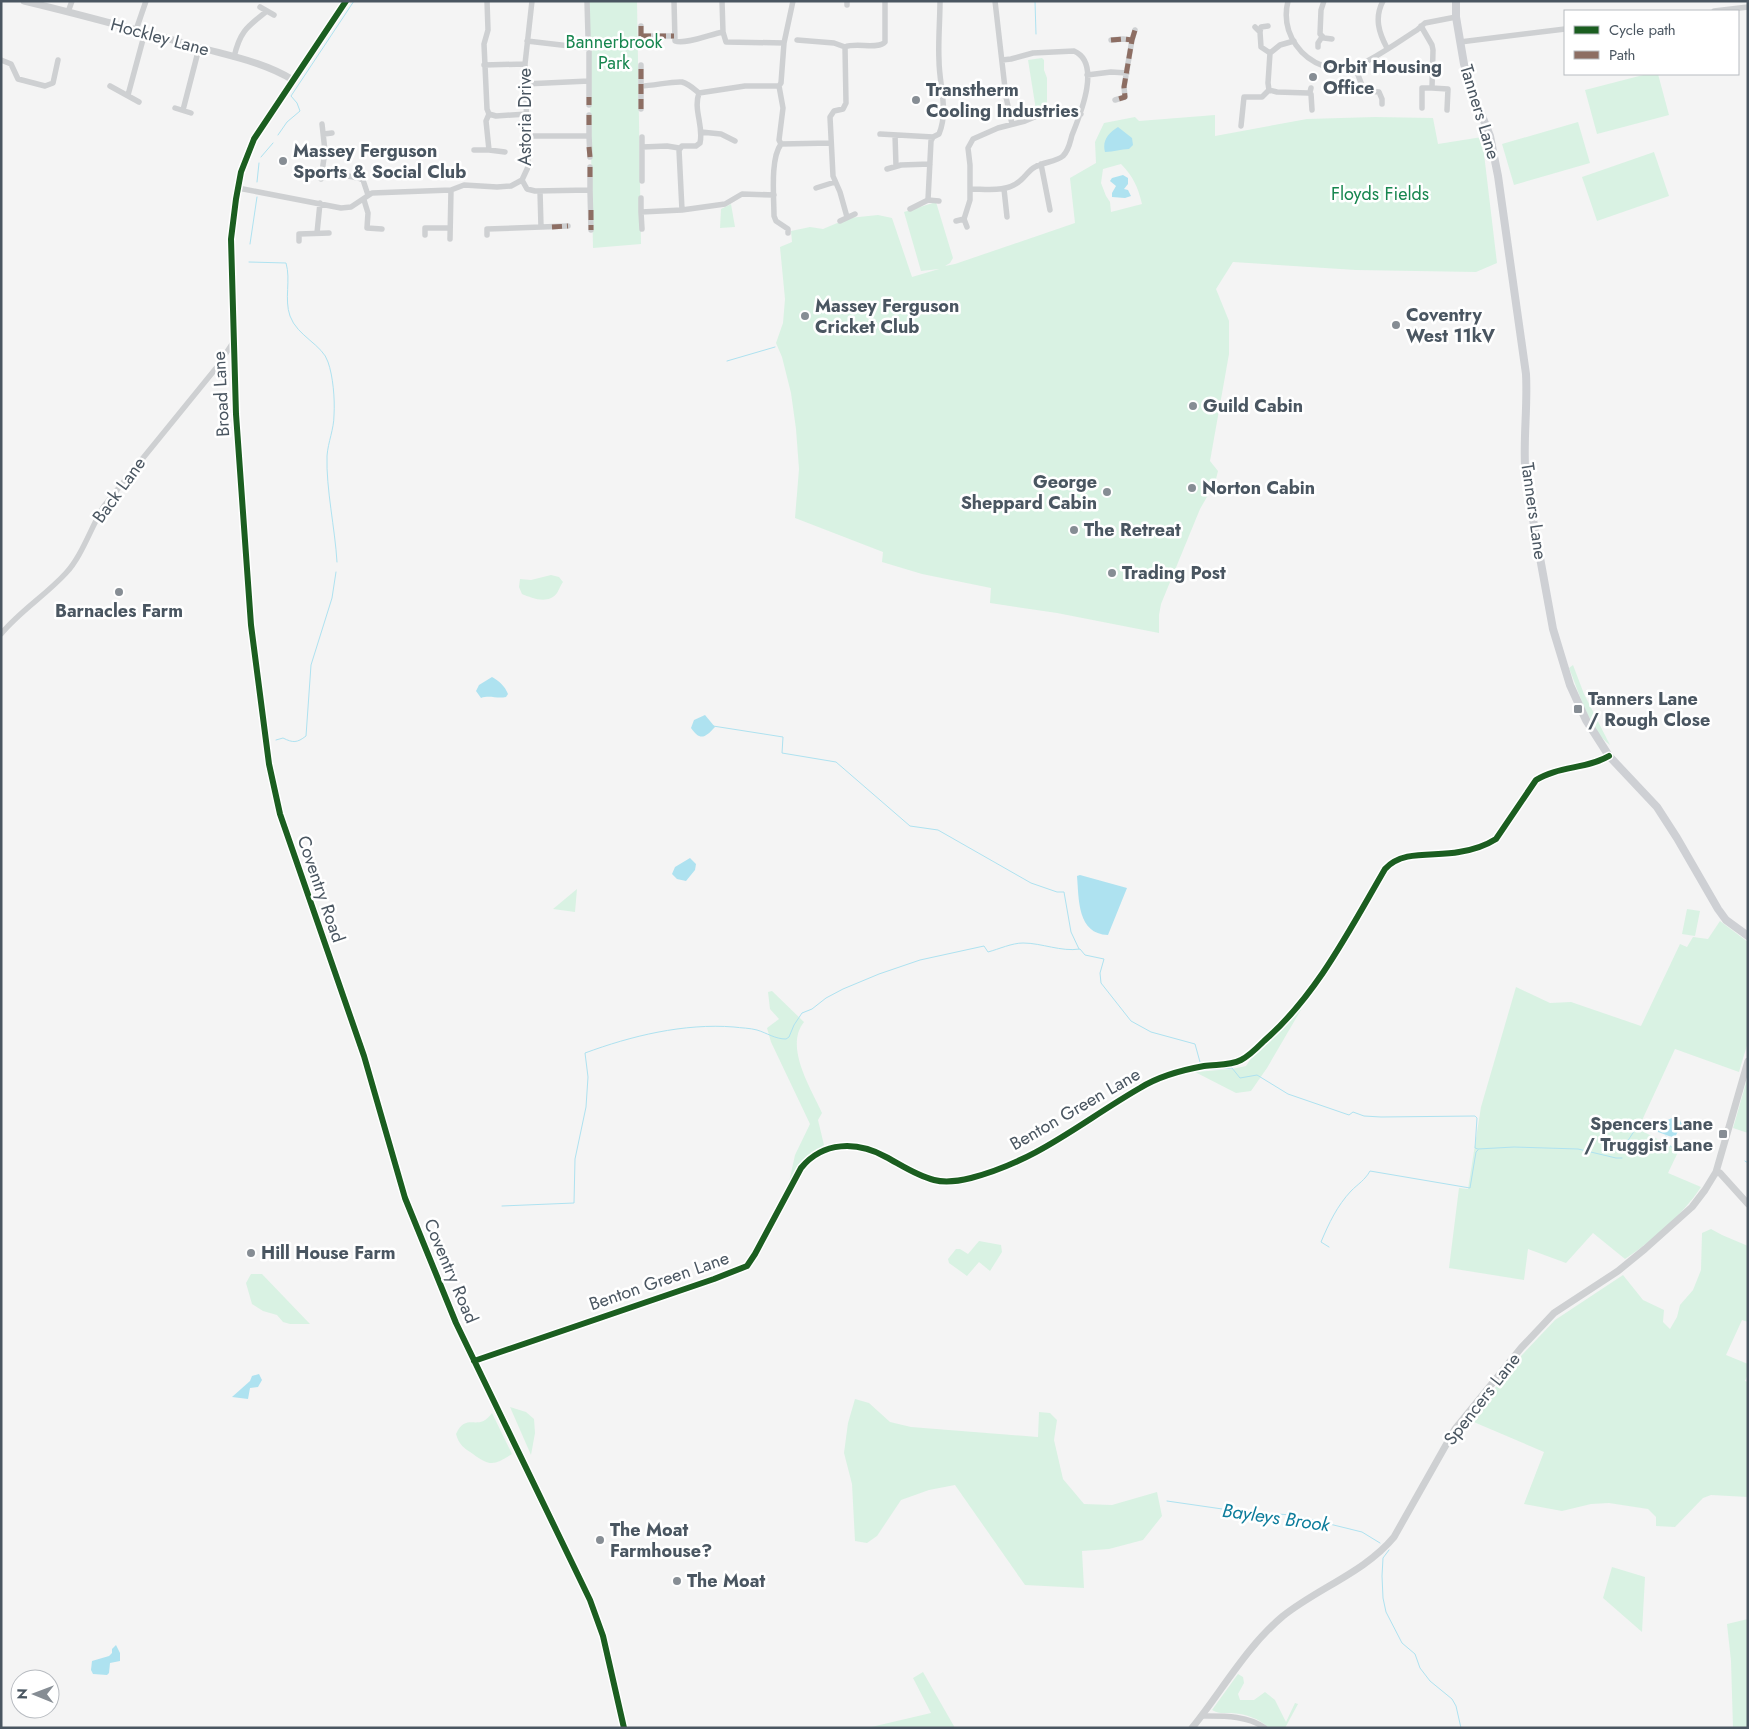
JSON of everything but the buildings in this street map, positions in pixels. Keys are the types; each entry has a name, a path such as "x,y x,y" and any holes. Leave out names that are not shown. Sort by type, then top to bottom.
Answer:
{"main road":[{"name":"Tanners Lane","path":"1456,1 1456,17 1460,42 1469,81 1490,136 1498,176 1528,395 1526,482 1561,658 1593,733 1609,756 1657,807 1718,910 1726,920 1748,936"}],"street":[{"name":"Hockley Lane","path":"24,1 262,65 292,80"},
{"path":"68,12 72,1"},
{"path":"136,30 146,1"},
{"name":"Broad Lane","path":"280,813 270,764 251,626 236,414 232,239 238,188 244,163 254,139 346,1"},
{"path":"487,1 488,30 484,44 484,65 486,103 489,114 486,121 489,150"},
{"name":"Astoria Drive","path":"238,188 341,208 351,207 377,192 451,190 464,185 511,186 522,180 528,167 525,64 532,1"},
{"path":"587,1 588,36"},
{"path":"674,1 675,41 679,42 722,32"},
{"path":"722,1 722,32 724,39 729,43 784,43"},
{"path":"781,144 779,140 783,108 779,86 782,81 784,43 792,1"},
{"path":"797,40 834,42 845,47 884,44 886,40 886,1"},
{"path":"880,134 933,137 938,134 942,127 944,109 938,62 940,1"},
{"path":"995,1 1006,97 1012,124"},
{"path":"1280,1 1288,2 1287,26 1294,41 1306,56 1326,67 1341,68 1355,66 1430,21 1456,17"},
{"path":"1322,37 1320,31 1320,10 1324,1"},
{"path":"1383,1 1378,23 1380,34 1387,48"},
{"path":"260,7 274,15"},
{"path":"1722,10 1748,7"},
{"path":"234,57 241,35 267,11"},
{"path":"641,26 641,44"},
{"path":"1268,26 1261,27 1261,46 1270,53"},
{"path":"1421,26 1432,45 1432,88"},
{"path":"1255,27 1260,32"},
{"path":"1460,42 1564,29"},
{"path":"1116,100 1125,97 1124,86 1135,30"},
{"path":"128,95 145,32"},
{"path":"641,36 674,36"},
{"path":"1322,37 1332,39"},
{"path":"1318,48 1318,43 1322,37"},
{"path":"1111,40 1132,40"},
{"path":"527,41 587,48 589,50 589,105"},
{"path":"805,41 805,48"},
{"path":"1270,90 1268,83 1270,53 1280,45 1294,41"},
{"path":"845,47 846,103 843,109 834,110 831,114 831,143 833,176 846,217"},
{"path":"183,110 199,48"},
{"path":"970,189 1004,189 1016,184 1033,168 1059,159 1066,153 1081,114 1087,91 1083,58 1074,51 1033,53 1002,60"},
{"path":"1,60 11,64 18,79 45,86 53,83 58,60"},
{"path":"484,65 525,64"},
{"path":"641,65 641,109"},
{"path":"1355,66 1363,88 1369,91 1377,91"},
{"path":"1086,75 1111,72 1127,73"},
{"path":"525,84 589,81"},
{"path":"641,86 681,82 699,93 745,86 779,86"},
{"path":"1377,91 1380,85"},
{"path":"110,86 139,102"},
{"path":"1422,108 1422,88 1448,89 1446,110"},
{"path":"1270,90 1277,92 1309,90 1312,98 1312,110"},
{"path":"1242,126 1244,97 1262,97 1270,90"},
{"path":"1377,91 1382,99 1382,104"},
{"path":"642,147 667,146 679,148 685,145 698,145 701,139 696,107 699,93"},
{"path":"175,108 191,113"},
{"path":"967,227 964,219 970,200 968,152 971,142 980,135 1025,121 1049,111 1081,114"},
{"path":"489,114 496,116 527,114"},
{"path":"589,115 590,157"},
{"path":"321,179 325,151 322,124"},
{"path":"701,132 721,134 735,140"},
{"path":"324,134 332,133"},
{"path":"895,135 896,166"},
{"path":"528,136 589,136"},
{"path":"642,137 642,181"},
{"path":"928,200 931,140 933,137"},
{"path":"781,144 831,143"},
{"path":"781,144 778,148 775,162 775,219 788,229 788,233"},
{"path":"679,148 682,210"},
{"path":"474,150 505,152"},
{"path":"887,169 896,166 930,164"},
{"path":"1041,164 1050,210"},
{"path":"590,167 591,230"},
{"path":"323,171 363,180 368,213 364,228 382,228"},
{"path":"522,180 527,189 540,191 590,190"},
{"path":"816,188 835,182"},
{"path":"1004,189 1007,217"},
{"path":"450,239 451,190"},
{"path":"540,191 541,227"},
{"path":"641,212 720,206 742,194 774,195"},
{"path":"642,198 642,229"},
{"path":"910,209 928,200 939,201"},
{"path":"317,233 320,203"},
{"path":"840,221 855,214"},
{"path":"956,221 964,219"},
{"path":"486,222 487,232 568,226"},
{"path":"425,235 425,225 450,228"},
{"path":"299,241 299,234 329,233"},
{"name":"Back Lane","path":"1,634 23,611 67,573 82,549 91,527 104,506 217,367 234,341"},
{"name":"Benton Green Lane","path":"474,1361 747,1266 760,1246 801,1168 809,1158 820,1151 842,1146 862,1148 884,1155 913,1171 935,1180 953,1181 969,1178 994,1171 1043,1150 1149,1082 1185,1069 1229,1064 1241,1060 1275,1032 1297,1009 1344,939 1384,869 1391,863 1406,857 1459,852 1488,844 1496,839 1536,780 1546,774 1600,761 1609,756"},
{"name":"Coventry Road","path":"280,813 364,1056 405,1198 456,1323 590,1600 604,1636 624,1728"},
{"name":"Spencers Lane","path":"1192,1728 1243,1660 1280,1619 1385,1548 1394,1537 1455,1429 1521,1348 1554,1313 1618,1271 1692,1207 1716,1172 1748,1061"},
{"path":"1716,1172 1720,1173 1748,1204"},
{"path":"1201,1716 1251,1720 1265,1728"}],"green space":[{"name":"Bannerbrook Park","path":"588,1 637,1 641,244 593,248"},
{"path":"1042,58 1047,78 1047,108 1036,110 1028,60"},
{"path":"1643,75 1658,75 1669,115 1597,134 1585,90"},
{"name":"Floyds Fields","path":"1215,115 1215,136 1307,119 1433,118 1438,144 1482,137 1497,263 1476,272 1356,270 1233,262 1216,289 1229,321 1229,354 1210,461 1218,471 1215,483 1200,509 1161,604 1159,633 1057,613 990,603 991,588 922,574 882,562 883,552 795,518 799,469 796,429 791,393 782,357 776,343 783,323 785,299 780,247 792,242 791,231 810,227 823,229 849,218 878,215 892,218 912,277 939,269 921,271 904,212 936,202 953,258 945,266 955,264 1075,223 1070,178 1096,163 1095,142 1104,123 1135,117 1139,121","holes":["1121,164 1134,182 1142,204 1111,212 1110,202 1101,183 1103,169"]},
{"path":"1578,122 1590,163 1514,185 1502,144"},
{"path":"1654,152 1669,196 1597,221 1582,177"},
{"path":"731,204 735,227 720,228 721,209"},
{"path":"551,575 559,577 563,582 553,597 540,600 522,594 519,587 520,579 531,580"},
{"path":"1573,665 1584,694 1610,745 1596,730 1585,709 1569,668"},
{"path":"577,889 575,912 553,909"},
{"path":"1687,909 1700,911 1695,936 1682,934"},
{"path":"1720,921 1748,942 1748,1042 1739,1072 1675,1049 1638,1129 1679,1150 1668,1173 1701,1187 1693,1198 1666,1227 1625,1259 1593,1233 1566,1263 1528,1249 1524,1280 1449,1268 1459,1188 1468,1189 1481,1107 1516,987 1550,1003 1571,1002 1641,1026 1680,944 1687,947 1693,937 1708,939"},
{"path":"772,991 804,1022 799,1032 797,1043 798,1055 801,1068 822,1113 818,1120 824,1145 804,1159 788,1187 795,1155 810,1124 771,1042 767,1028 779,1019 770,1009 768,992"},
{"path":"1302,1008 1267,1068 1251,1091 1236,1093 1195,1072 1246,1066 1252,1057"},
{"path":"1748,1076 1748,1133 1733,1128"},
{"path":"1711,1229 1748,1246 1748,1322 1742,1320 1726,1355 1748,1364 1748,1374 1745,1381 1748,1382 1748,1497 1711,1495 1703,1498 1675,1527 1656,1526 1656,1517 1648,1509 1609,1503 1591,1504 1562,1511 1524,1504 1544,1452 1469,1420 1521,1356 1555,1320 1623,1275 1643,1300 1664,1310 1663,1322 1670,1329 1677,1317 1680,1305 1693,1290 1701,1270 1702,1233"},
{"path":"979,1241 1001,1245 1002,1252 990,1271 979,1262 967,1276 949,1263 948,1259 956,1249 960,1249 968,1254"},
{"path":"251,1274 262,1274 310,1324 283,1322 277,1315 263,1311 252,1304 246,1283"},
{"path":"855,1399 869,1403 890,1422 911,1427 1038,1437 1039,1412 1050,1413 1057,1420 1054,1440 1063,1479 1084,1504 1112,1505 1157,1492 1162,1516 1143,1540 1109,1549 1082,1551 1084,1588 1025,1585 955,1485 929,1490 901,1500 877,1536 867,1543 855,1541 852,1484 844,1453 848,1423"},
{"path":"510,1407 526,1412 534,1419 535,1433 531,1455"},
{"path":"492,1413 512,1454 497,1462 488,1463 464,1448 456,1434 464,1424 482,1421 487,1419"},
{"path":"1612,1567 1645,1577 1642,1632 1603,1598"},
{"path":"1748,1619 1748,1728 1733,1728 1731,1661 1727,1624"},
{"path":"923,1672 955,1728 867,1728 931,1713 913,1678"},
{"path":"1238,1674 1243,1677 1244,1683 1238,1694 1240,1700 1254,1700 1265,1692 1275,1700 1286,1722 1295,1703 1298,1704 1285,1728 1269,1728 1256,1719 1247,1716 1219,1713 1212,1710"}],"water":[{"path":"1118,127 1132,138 1133,145 1129,149 1105,152 1104,144 1107,138"},
{"path":"1123,175 1128,178 1128,184 1124,189 1128,190 1131,196 1125,198 1112,197 1116,186 1110,181 1112,178"},
{"path":"492,677 505,689 508,694 506,697 481,698 476,691 479,685"},
{"path":"705,715 715,727 705,736 700,736 691,728 694,720"},
{"path":"690,858 696,864 695,870 686,881 677,879 672,874 675,867"},
{"path":"1080,875 1127,888 1108,935 1090,929 1085,922 1078,895 1077,876"},
{"path":"1672,1118 1679,1119 1682,1124 1675,1137 1652,1131 1647,1127 1652,1123"},
{"path":"259,1374 262,1380 258,1387 250,1388 248,1399 232,1397 250,1381 252,1376"},
{"path":"116,1645 120,1653 120,1661 110,1663 107,1675 93,1674 91,1670 92,1661 109,1656"}],"waterway":[{"path":"278,135 287,122 300,111 297,103 291,96 354,1"},
{"path":"1035,1 1036,34"},
{"path":"261,157 273,143"},
{"path":"257,182 259,163"},
{"path":"250,244 257,197"},
{"path":"249,262 286,263 288,310 290,316 298,329 321,350 330,368 334,409 327,456 327,469 337,562"},
{"path":"727,361 775,347"},
{"path":"276,740 283,738 295,741 306,736 311,665 332,598 336,572"},
{"path":"713,726 783,737 782,753 836,762 910,826 938,830 1031,883 1057,892 1064,892 1071,932 1079,949"},
{"path":"502,1206 574,1203 575,1159 586,1107 588,1077 585,1053 639,1036 696,1027 715,1026 751,1029 786,1039 789,1037 802,1013 812,1009 826,998 843,989 920,960 984,946 988,952 1014,944 1030,943 1073,950 1080,949 1085,955 1104,959 1100,973 1101,983 1131,1021 1151,1032 1195,1044 1200,1062"},
{"path":"1200,1070 1232,1068 1240,1078 1257,1075 1288,1094 1349,1115 1353,1112 1364,1116 1381,1117 1475,1116 1477,1118 1475,1148 1478,1149 1514,1147 1578,1149 1622,1158"},
{"path":"1624,1152 1626,1144 1635,1130 1647,1127"},
{"path":"1666,1136 1670,1146 1676,1150"},
{"path":"1329,1247 1321,1242 1334,1215 1346,1197 1370,1171 1470,1188 1476,1152 1478,1150"},
{"name":"Bayleys Brook","path":"1167,1501 1243,1512 1293,1515 1362,1532 1380,1543"},
{"name":"Bayleys Brook","path":"1389,1550 1383,1558 1382,1576 1386,1612 1402,1643 1415,1654 1420,1668 1430,1681 1452,1699 1456,1706 1461,1728"}],"marked path":[{"path":"641,26 641,44"},
{"path":"1132,40 1135,30"},
{"path":"641,36 674,36"},
{"path":"1111,40 1132,40 1124,87 1125,97 1115,100"},
{"path":"641,65 641,109"},
{"path":"589,97 589,105"},
{"path":"589,115 589,126"},
{"path":"589,147 590,157"},
{"path":"590,167 590,182"},
{"path":"591,210 591,230"},
{"path":"552,227 568,226"}],"cycle path":[{"path":"346,1 254,139 241,172 231,239 236,414 251,625 269,764 280,814 364,1056 405,1198 456,1323 590,1600 603,1636 624,1728"},
{"path":"474,1361 747,1266 801,1168 810,1159 830,1148 841,1146 864,1148 928,1178 939,1181 957,1181 995,1170 1039,1151 1155,1080 1187,1069 1241,1060 1283,1023 1300,1003 1345,938 1385,869 1392,863 1410,856 1459,852 1487,844 1496,839 1536,780 1554,772 1591,763 1609,756"}],"place":[{"name":"Orbit Housing Office","path":"1313,77"},
{"name":"Transtherm Cooling Industries","path":"916,100"},
{"name":"Massey Ferguson Sports & Social Club","path":"283,161"},
{"name":"Massey Ferguson Cricket Club","path":"805,316"},
{"name":"Coventry West 11kV","path":"1396,325"},
{"name":"Guild Cabin","path":"1193,406"},
{"name":"Norton Cabin","path":"1192,488"},
{"name":"George Sheppard Cabin","path":"1107,492"},
{"name":"The Retreat","path":"1074,530"},
{"name":"Trading Post","path":"1112,573"},
{"name":"Barnacles Farm","path":"119,592"},
{"name":"Tanners Lane / Rough Close","path":"1578,709"},
{"name":"Spencers Lane / Truggist Lane","path":"1723,1134"},
{"name":"Hill House Farm","path":"251,1253"},
{"name":"The Moat Farmhouse?","path":"600,1540"},
{"name":"The Moat","path":"677,1581"}]}
